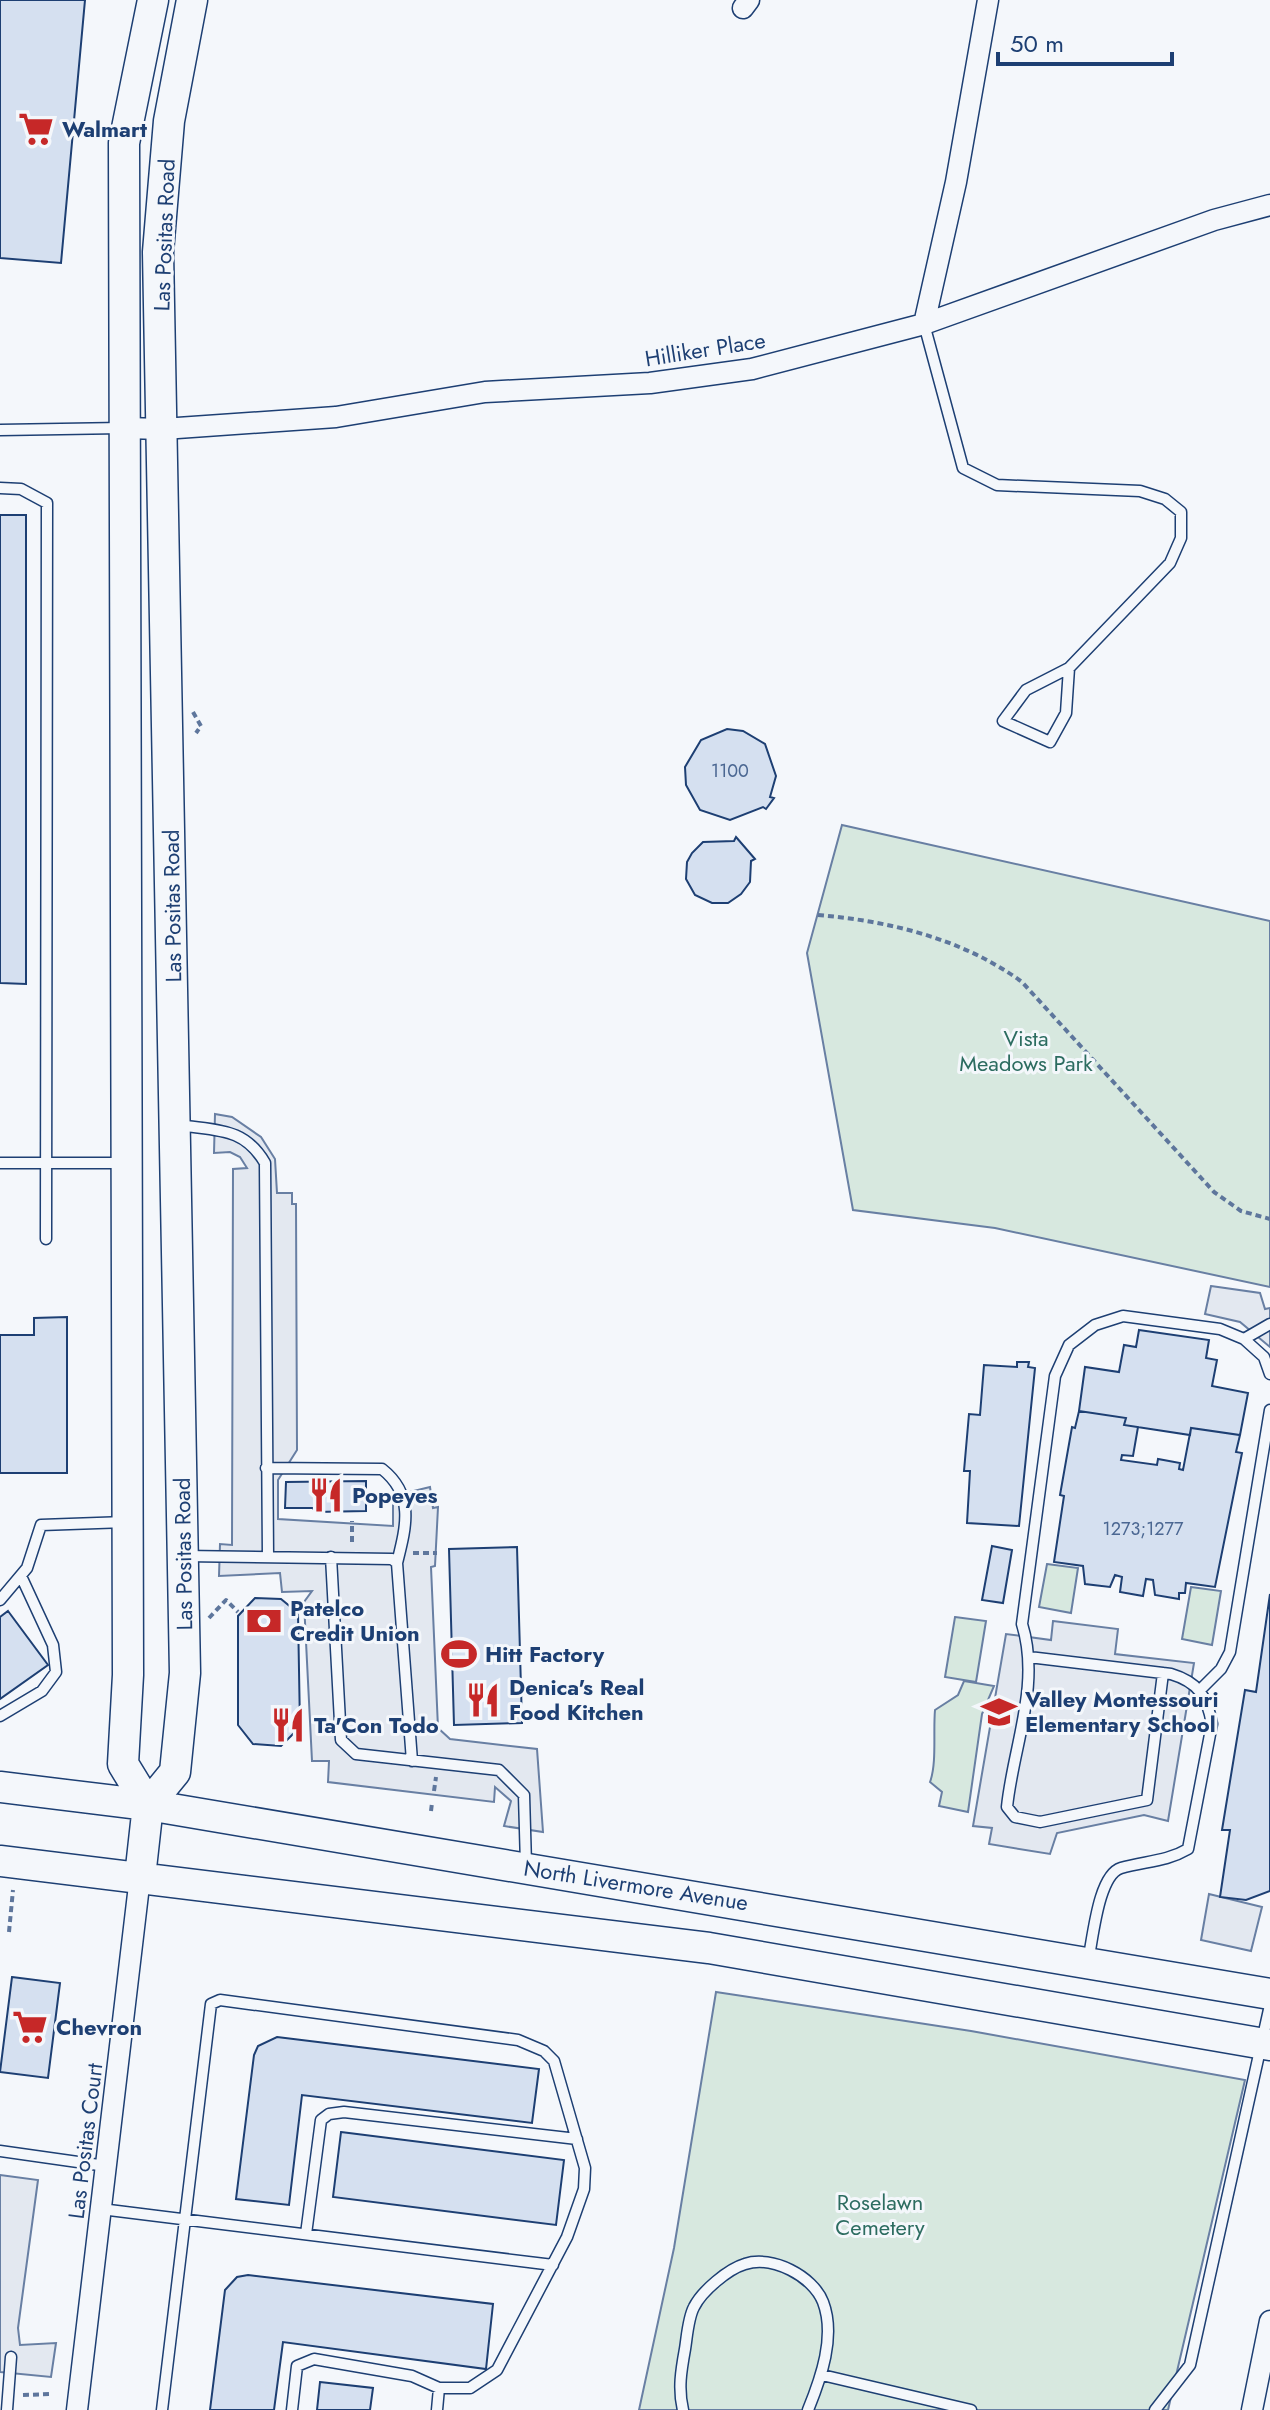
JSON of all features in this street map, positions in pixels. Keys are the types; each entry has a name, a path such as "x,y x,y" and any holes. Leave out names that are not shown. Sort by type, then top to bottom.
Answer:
{"main road":[{"name":"Las Positas Road","path":"153,0 124,143 128,1675 123,1764 148,1805 175,1772 185,1673 158,252 169,121 192,0"},
{"name":"North Livermore Avenue","path":"0,1787 148,1805 1270,1994"},
{"path":"140,1877 148,1805"},
{"path":"0,1861 709,1948 1266,2044"}],"street":[{"path":"924,324 956,182 988,0"},
{"name":"Hilliker Place","path":"124,428 163,429 336,417 485,392 650,383 752,369 924,324 1214,220 1270,205"},
{"name":"Las Positas Court","path":"77,2410 140,1877"},
{"path":"1252,2410 1270,2321"}],"lane":[{"path":"924,324 963,468 997,485 1140,491 1165,499 1181,512 1181,538 1170,563 1069,668 1026,690 1003,721 1050,742 1066,713 1069,668"},
{"path":"0,430 124,428"},
{"path":"0,488 21,489 47,503 46,1239"},
{"path":"176,1124 241,1135 255,1146 265,1163 268,1557"},
{"path":"0,1163 126,1163"},
{"path":"1163,1673 1147,1800 1040,1822 1015,1817 1007,1807 1009,1785 1020,1749 1029,1657 1022,1624 1055,1376 1069,1345 1095,1325 1123,1316 1220,1329 1244,1339 1264,1357 1270,1374"},
{"path":"1244,1339 1270,1324"},
{"path":"1200,1690 1221,1669 1230,1652 1270,1410"},
{"path":"266,1468 382,1469 395,1480 408,1518 397,1563 412,1761"},
{"path":"0,1600 27,1568 41,1525 128,1522"},
{"path":"183,1556 331,1557 392,1559 397,1563"},
{"path":"331,1557 341,1740 356,1754 499,1770 524,1795 526,1867"},
{"path":"0,1716 42,1691 56,1672 53,1645 21,1576"},
{"path":"1029,1657 1095,1662 1188,1679 1209,1703 1212,1724 1188,1849 1174,1857 1116,1869 1104,1884 1088,1962"},
{"path":"162,2410 211,2004 220,2000 518,2040 544,2051 554,2061 577,2139 585,2168 584,2189 567,2237 497,2370 470,2388 439,2388 412,2376 314,2359 297,2366 292,2410"},
{"path":"1155,2410 1190,2365 1266,2044 1270,2005"},
{"path":"306,2234 321,2120 329,2114 344,2112 577,2139"},
{"path":"0,2151 106,2166"},
{"path":"101,2209 553,2265"},
{"path":"683,2410 678,2392 694,2307 718,2280 746,2263 779,2265 804,2278 822,2301 827,2336 822,2375 808,2410"},
{"path":"7,2410 11,2357"},
{"path":"822,2375 971,2410"},
{"path":"437,2410 439,2388"}],"path":[{"path":"818,915 898,928 991,960 1040,1000 1214,1192 1241,1211 1270,1219"},
{"path":"208,1620 226,1600 238,1612"},
{"path":"431,1811 432,1803"},
{"path":"9,1932 13,1890"},
{"path":"13,2395 52,2394"}],"green space":[{"name":"Vista Meadows Park","path":"842,825 1270,921 1270,1287 995,1228 853,1210 807,953"},
{"path":"1047,1564 1078,1568 1071,1613 1039,1607"},
{"path":"1191,1587 1221,1591 1212,1645 1182,1639"},
{"path":"955,1617 986,1621 976,1682 945,1677"},
{"path":"964,1681 994,1686 982,1714 968,1812 939,1806 942,1792 930,1782 935,1710 958,1695"},
{"name":"Roselawn Cemetery","path":"716,1992 971,2031 1245,2080 1168,2410 639,2410 674,2248"}],"shaded area":[{"path":"215,1114 232,1117 261,1137 275,1159 277,1193 292,1193 292,1204 296,1204 297,1450 278,1480 278,1519 393,1526 393,1496 430,1487 433,1508 438,1507 435,1566 431,1567 438,1728 450,1739 537,1749 543,1832 504,1826 511,1801 495,1787 494,1802 328,1782 329,1761 312,1761 304,1602 312,1591 282,1592 280,1573 219,1576 220,1544 232,1545 233,1169 247,1168 240,1157 230,1152 214,1153"},
{"path":"1211,1286 1260,1293 1265,1309 1270,1308 1270,1347 1240,1322 1205,1314"},
{"path":"1053,1621 1118,1629 1115,1654 1194,1663 1168,1821 1144,1815 1057,1833 1050,1854 989,1844 992,1828 973,1826 1006,1634 1051,1640"},
{"path":"1209,1894 1262,1907 1251,1951 1201,1940"},
{"path":"0,2175 38,2180 18,2328 20,2345 56,2343 51,2377 0,2372"}],"building":[{"name":"Walmart","path":"0,0 85,0 61,263 0,258"},
{"path":"0,515 26,515 26,984 0,983"},
{"path":"727,729 743,731 765,744 776,776 770,797 774,798 766,809 763,807 730,820 700,810 686,785 685,767 701,740"},
{"path":"736,837 755,859 751,861 750,882 741,894 728,903 712,903 695,895 686,879 687,862 692,853 703,842 734,841"},
{"path":"67,1317 67,1473 0,1473 0,1335 34,1335 34,1318"},
{"path":"1139,1330 1209,1340 1206,1358 1217,1360 1212,1386 1248,1393 1240,1435 1191,1428 1190,1435 1124,1425 1126,1418 1079,1411 1085,1367 1119,1372 1124,1345 1136,1347"},
{"path":"1017,1362 1029,1362 1028,1367 1035,1368 1019,1526 967,1523 970,1471 964,1471 969,1414 980,1415 984,1365 1017,1367"},
{"path":"1079,1411 1126,1418 1124,1425 1138,1427 1133,1456 1122,1455 1121,1460 1157,1465 1158,1459 1180,1463 1179,1469 1183,1470 1191,1428 1240,1435 1236,1452 1242,1453 1215,1587 1186,1583 1185,1593 1179,1593 1179,1599 1155,1595 1153,1580 1146,1579 1143,1596 1120,1592 1122,1577 1115,1575 1110,1587 1085,1584 1083,1566 1054,1562 1064,1496 1060,1495 1072,1427 1075,1428"},
{"name":"Popeyes","path":"366,1481 366,1511 315,1512 313,1508 285,1508 286,1482"},
{"path":"992,1546 1012,1550 1003,1603 982,1600"},
{"path":"517,1547 522,1723 454,1725 449,1549"},
{"path":"1270,1594 1270,1891 1246,1900 1220,1897 1230,1830 1222,1830 1245,1690 1256,1692"},
{"path":"255,1598 281,1599 298,1613 300,1727 281,1746 253,1744 238,1725 238,1616"},
{"path":"8,1611 48,1665 0,1699 0,1617"},
{"name":"Chevron","path":"12,1977 60,1983 48,2078 0,2072"},
{"path":"277,2037 539,2069 532,2123 302,2095 289,2205 236,2199 254,2055 258,2046"},
{"path":"341,2132 564,2160 556,2225 333,2197"},
{"path":"248,2275 493,2304 486,2369 283,2342 274,2410 210,2410 225,2290 237,2277"},
{"path":"320,2382 373,2388 370,2410 317,2410"}],"place":[{"name":"Walmart","path":"36,129"},
{"name":"Popeyes","path":"326,1495"},
{"name":"Patelco Credit Union","path":"264,1621"},
{"name":"Hitt Factory","path":"459,1654"},
{"name":"Denica's Real Food Kitchen","path":"483,1700"},
{"name":"Valley Montessouri Elementary School","path":"999,1712"},
{"name":"Ta'Con Todo","path":"288,1725"},
{"name":"Chevron","path":"30,2027"}]}
